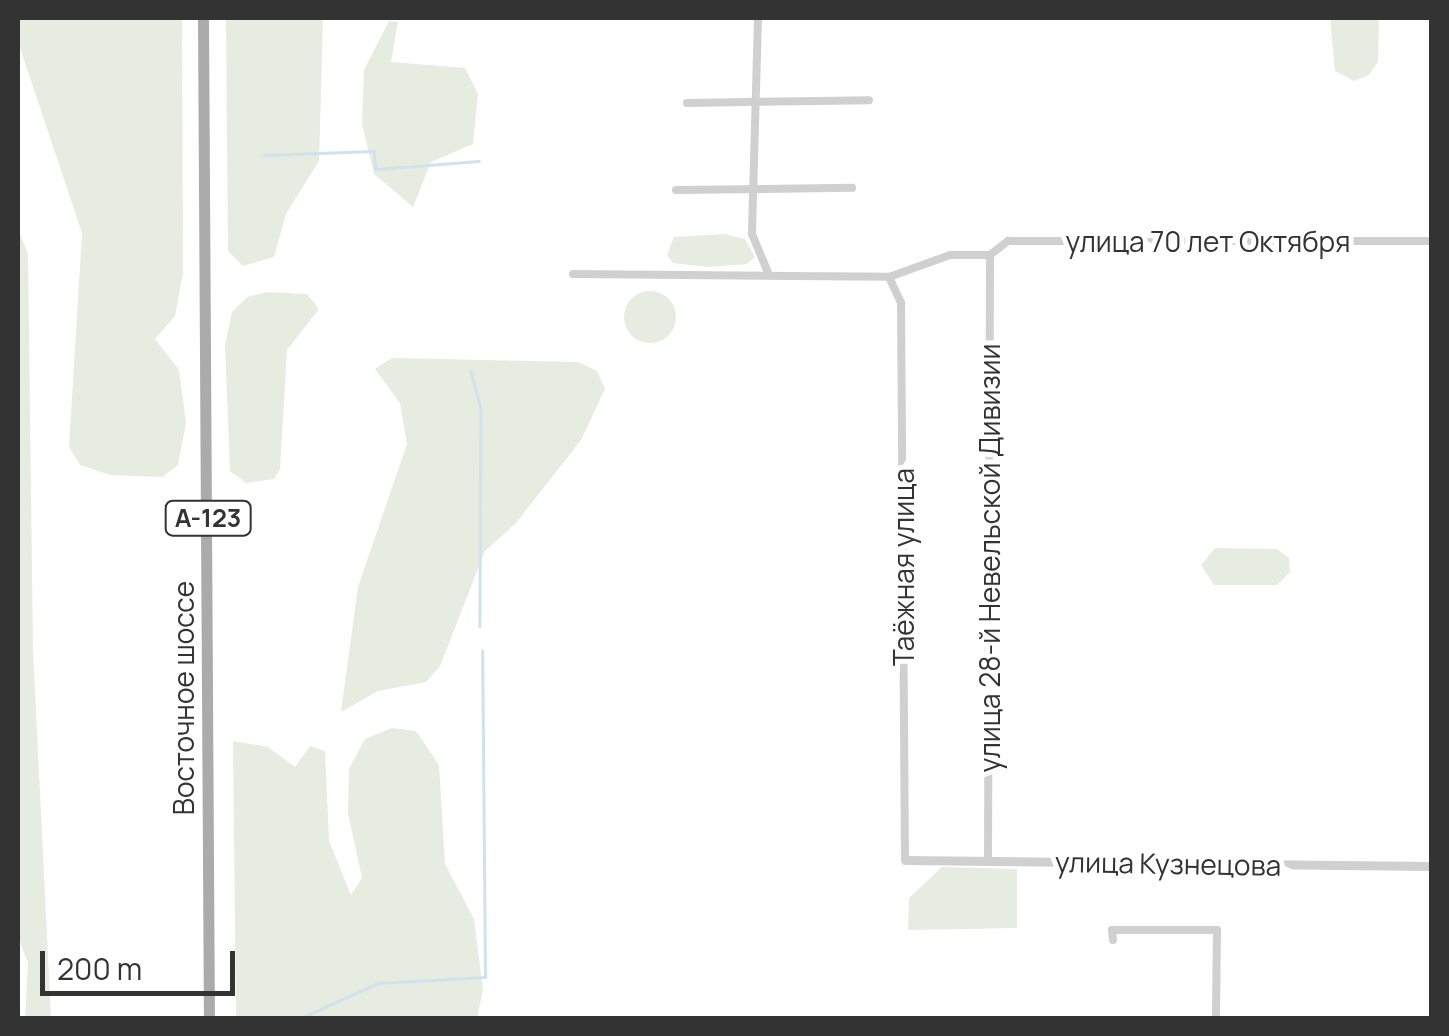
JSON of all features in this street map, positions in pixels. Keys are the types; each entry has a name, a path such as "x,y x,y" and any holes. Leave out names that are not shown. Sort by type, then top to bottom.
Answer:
{"main road":[{"name":"Восточное шоссе","path":"203,18 210,1018"}],"street":[{"path":"758,18 754,248 768,275"},
{"path":"687,103 870,100"},
{"path":"676,190 852,188"},
{"name":"улица 70 лет Октября","path":"889,278 950,256 990,255 1008,241 1432,241"},
{"name":"улица 28-й Невельской Дивизии","path":"988,860 990,255"},
{"path":"572,274 889,278"},
{"name":"Таёжная улица","path":"889,278 901,303 904,860"},
{"name":"улица Кузнецова","path":"904,860 1432,866"},
{"path":"1113,940 1112,930 1217,930 1216,1018"}],"shaded area":[{"path":"18,18 182,18 183,273 175,316 155,339 179,370 186,423 178,465 162,477 110,475 80,465 69,447 82,233 18,42"},
{"path":"226,18 323,18 319,161 286,214 274,257 243,266 228,251"},
{"path":"1330,18 1379,18 1378,62 1369,75 1354,81 1335,71"},
{"path":"389,21 398,22 391,62 465,68 478,94 473,144 431,162 413,207 374,174 362,124 364,70"},
{"path":"18,229 28,254 33,650 51,1018 25,1018 28,963 18,937"},
{"path":"724,234 745,239 755,257 747,264 707,267 673,263 667,255 674,237"},
{"path":"650,291 668,299 676,317 668,335 650,343 632,335 624,317 632,299"},
{"path":"267,292 307,294 319,309 287,350 280,469 274,479 246,483 230,471 225,345 232,312 247,297"},
{"path":"392,358 578,362 597,371 605,389 581,440 516,523 485,551 440,666 426,682 378,691 341,712 358,587 407,444 400,403 375,369"},
{"path":"1215,548 1277,549 1289,558 1290,572 1277,585 1214,585 1201,565"},
{"path":"392,728 416,731 439,765 445,864 474,919 483,990 477,1018 236,1018 233,741 268,747 295,767 310,746 325,751 329,841 351,895 362,878 348,813 349,769 365,739"},
{"path":"942,867 1017,869 1017,928 908,930 909,898"}],"waterway":[{"path":"264,155 374,151 376,169 479,161"},
{"path":"471,371 481,408 480,626"},
{"path":"301,1018 378,983 485,977 482,651"}]}
